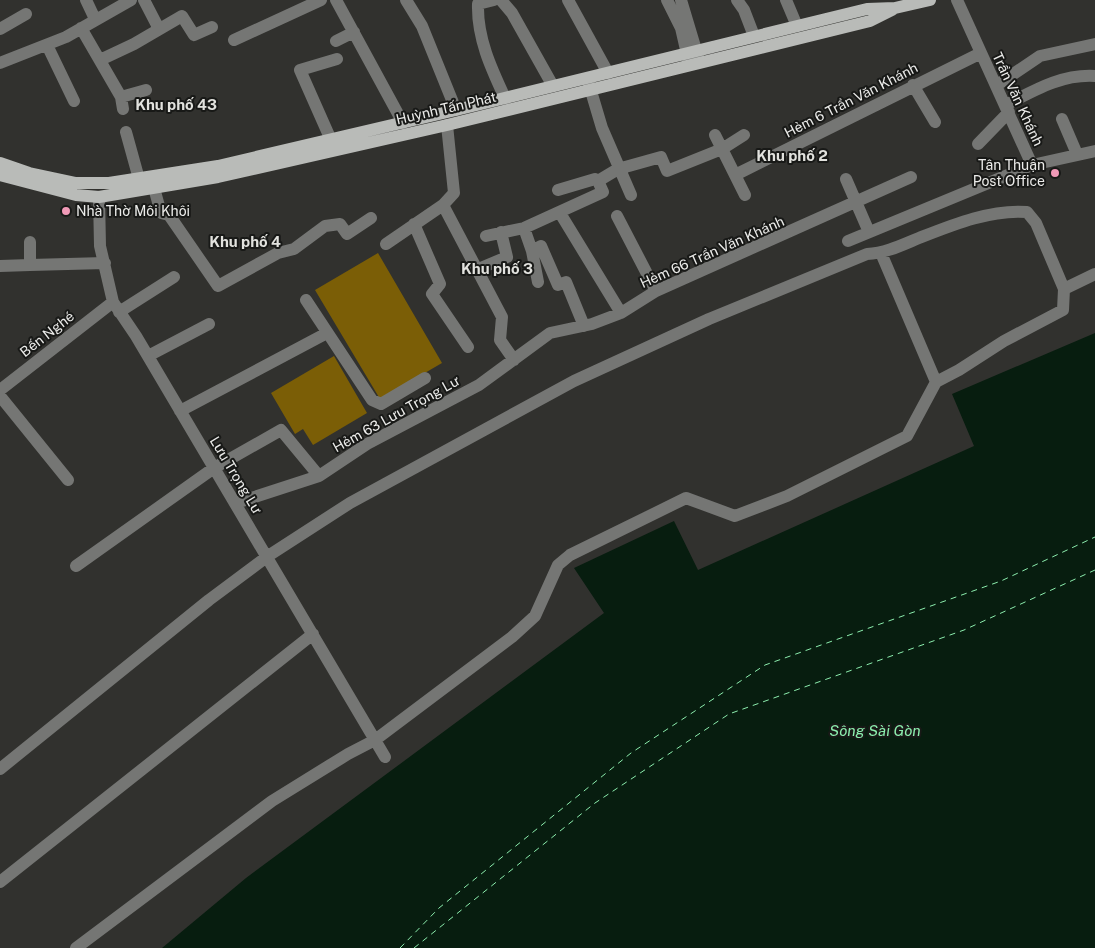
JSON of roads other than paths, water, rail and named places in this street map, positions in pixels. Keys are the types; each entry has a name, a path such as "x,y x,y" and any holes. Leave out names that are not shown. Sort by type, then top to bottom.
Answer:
{"main road":[{"name":"Huỳnh Tấn Phát","path":"0,174 76,195 99,197 140,185 331,140 405,128 447,124 575,87 694,58 754,36 867,9 930,0"},
{"name":"Huỳnh Tấn Phát","path":"589,84 608,73 694,58 870,21 897,4"},
{"name":"Huỳnh Tấn Phát","path":"0,163 29,173 76,183 140,185 154,188 218,177 405,128 456,110 553,86 575,87"},
{"path":"99,197 100,183"}],"street":[{"path":"86,0 94,19"},
{"path":"0,63 47,45 131,0"},
{"path":"144,0 159,29"},
{"path":"234,40 321,0"},
{"path":"336,0 405,128"},
{"path":"406,0 422,26 456,110"},
{"path":"494,0 478,4 478,17 483,50 505,98"},
{"path":"501,0 512,13 553,86"},
{"path":"568,0 608,73"},
{"path":"667,0 694,58"},
{"path":"681,0 694,58"},
{"path":"737,0 744,10 754,36"},
{"path":"786,0 797,26"},
{"name":"Trần Văn Khánh","path":"848,241 1032,165 1008,108 980,53 957,0"},
{"path":"0,29 26,14"},
{"path":"100,60 134,44 182,16 194,35 212,26"},
{"path":"81,28 122,103 146,90"},
{"path":"336,40 354,32"},
{"path":"997,85 1040,56 1095,44"},
{"path":"47,45 74,101"},
{"name":"Hẻm 6 Trần Văn Khánh","path":"735,176 980,53"},
{"path":"331,140 300,70 337,59"},
{"path":"978,144 1008,108 1066,78 1078,75 1095,76"},
{"path":"589,84 618,169 631,195"},
{"path":"913,85 935,122"},
{"path":"1062,119 1077,154"},
{"path":"386,244 443,205 454,193 447,124"},
{"path":"126,132 140,185"},
{"path":"715,135 745,195"},
{"path":"598,181 618,169 661,157 667,171 722,149 744,135"},
{"path":"1032,165 1095,151"},
{"name":"Hẻm 66 Trần Văn Khánh","path":"550,333 584,326 621,313 656,291 911,177"},
{"path":"486,236 524,228 602,192 595,178 558,190"},
{"path":"846,180 869,232"},
{"path":"154,188 162,213 169,215 218,286 278,253 294,249 325,226 340,224 347,234 371,218"},
{"name":"Lưu Trọng Lư","path":"99,197 100,246 116,307 148,356 268,556 384,757"},
{"path":"443,205 502,318 500,340 514,360"},
{"path":"0,769 209,600 268,556 350,503 574,381 709,319 867,254 881,253 942,229 1006,211 1027,212 1036,223 1064,289 1063,310 1004,340 936,382 907,436 787,496 735,516 686,498 570,555 558,565 535,616 512,637 375,740 348,754 272,801 76,948"},
{"path":"560,213 621,313"},
{"path":"617,216 656,291"},
{"path":"414,224 440,284 432,294 468,347"},
{"path":"524,228 532,251 538,282"},
{"path":"476,270 507,257 501,232"},
{"path":"30,242 30,265"},
{"path":"532,251 541,246 558,285 566,282 584,326"},
{"path":"881,253 936,382"},
{"path":"0,266 105,263"},
{"path":"1064,289 1095,274"},
{"name":"Bến Nghé","path":"0,390 116,307 174,277"},
{"path":"306,300 372,400 381,404 425,378"},
{"path":"148,356 208,324"},
{"path":"180,411 327,333"},
{"name":"Hẻm 63 Lưu Trọng Lư","path":"236,503 319,476 367,444 479,385 550,333"},
{"path":"0,396 68,480"},
{"path":"76,566 214,468 281,430 319,476"},
{"path":"0,882 313,634"}],"water":[{"name":"Sông Sài Gòn","path":"1095,333 1095,948 162,948 246,878 604,613 574,568 674,521 698,570 974,446 952,394"}],"place":[{"name":"Tân Thuận Post Office","path":"1055,173"},
{"name":"Nhà Thờ Môi Khôi","path":"66,211"}],"district":[{"name":"Khu phố 43","path":"176,104"},
{"name":"Khu phố 2","path":"792,155"},
{"name":"Khu phố 4","path":"245,241"},
{"name":"Khu phố 3","path":"497,268"}]}
